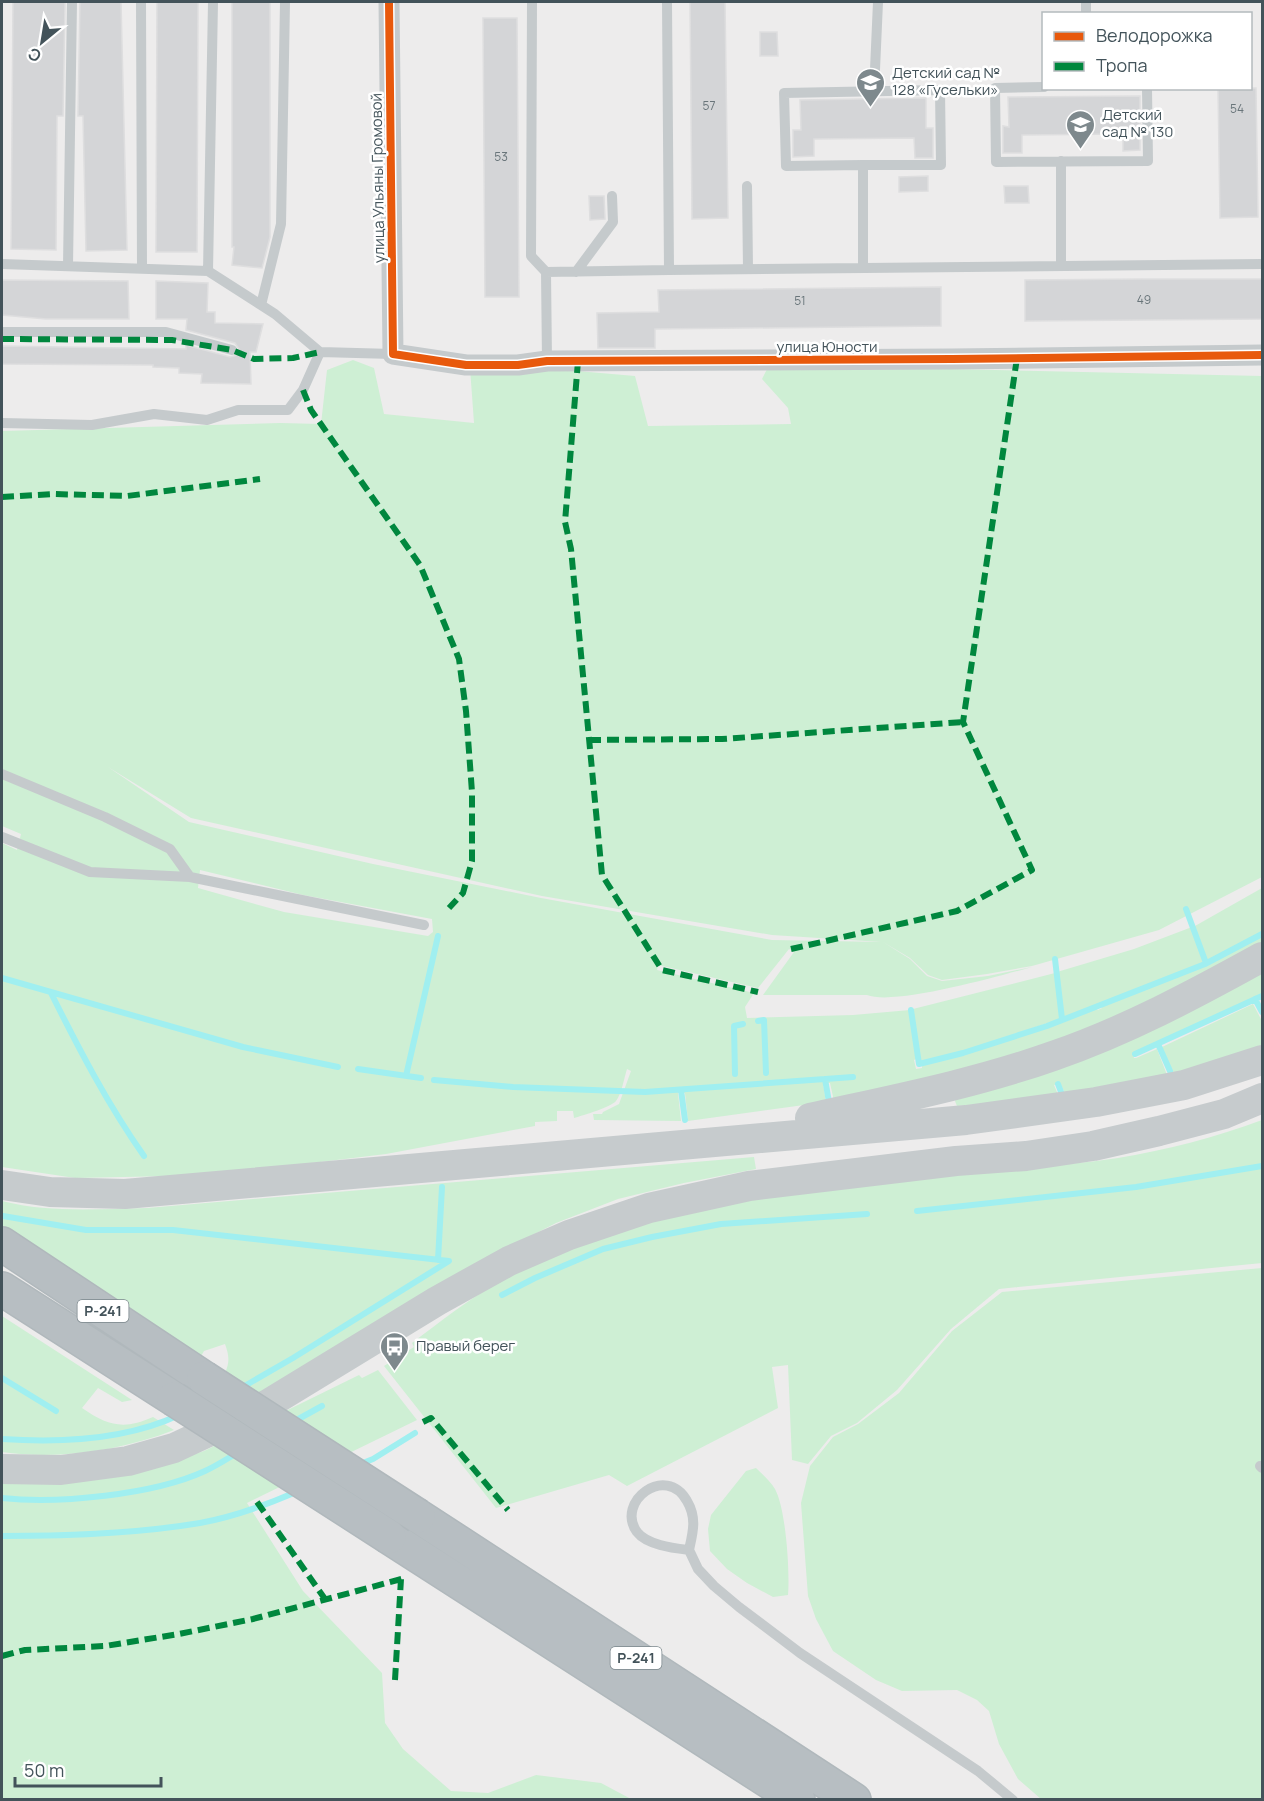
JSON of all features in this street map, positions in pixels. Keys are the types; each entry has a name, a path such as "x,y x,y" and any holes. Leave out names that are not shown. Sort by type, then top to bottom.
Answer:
{"highway":[{"name":"Р-241","path":"2,1245 854,1800"},
{"name":"Р-241","path":"2,1289 798,1800"}],"main road":[{"path":"704,1143 977,1080 1054,1056 1142,1019 1263,957"},
{"path":"2,1185 60,1193 125,1194 966,1120 1096,1102 1184,1085 1263,1060"},
{"path":"2,1469 61,1470 128,1461 174,1448 268,1404 437,1300 509,1261 569,1235 649,1208 749,1186 956,1161 1026,1156 1093,1146 1224,1114 1263,1098"}],"street":[{"name":"улица Ульяны Громовой","path":"389,2 393,354"},
{"name":"улица Юности","path":"393,354 466,365 518,365 547,361 1263,355"}],"lane":[{"path":"68,266 72,2"},
{"path":"141,2 142,268"},
{"path":"208,270 213,2"},
{"path":"261,305 281,224 285,2"},
{"path":"532,2 531,256 546,272 547,361"},
{"path":"667,2 669,270"},
{"path":"874,92 878,2"},
{"path":"1042,87 995,88 996,162 1148,160 1147,90"},
{"path":"940,90 941,165 863,165 786,166 784,93 940,90"},
{"path":"1061,161 1061,266"},
{"path":"863,165 863,268"},
{"path":"747,186 748,269"},
{"path":"576,272 613,222 612,196"},
{"path":"2,264 208,270 274,314 320,352 393,354"},
{"path":"546,272 1263,264"},
{"path":"2,332 166,332 232,350"},
{"path":"2,423 92,425 154,414 207,420 238,410 288,410 303,390 320,352"},
{"path":"2,774 105,817 170,849 190,877"},
{"path":"2,837 90,872 190,877 424,925"},
{"path":"689,1550 651,1541 638,1533 631,1519 633,1506 642,1494 662,1485 672,1486 682,1492 694,1517 689,1550 698,1569 714,1587 800,1653 978,1771 1013,1800"}],"green space":[{"path":"353,360 374,368 384,414 474,423 470,368 566,370 635,376 648,426 791,424 788,408 762,379 769,365 1262,376 1262,877 1159,930 1032,966 987,974 942,980 928,975 910,958 883,942 910,959 927,976 942,981 988,976 1032,967 973,983 900,997 763,995 794,952 789,949 758,988 658,965 657,970 754,993 745,1007 747,1018 853,1015 910,1010 916,1069 1048,1027 1095,1008 1098,1010 1102,1008 1101,1005 1206,965 1262,936 1262,946 1186,989 1001,1062 834,1101 830,1083 823,1083 826,1102 688,1121 685,1093 678,1093 681,1121 594,1120 593,1114 602,1114 619,1104 631,1071 627,1069 616,1101 597,1111 574,1118 573,1111 557,1111 557,1121 535,1122 535,1126 386,1154 238,1172 171,1176 75,1178 2,1167 2,843 17,850 21,834 2,826 2,431 280,423 321,424 327,370","holes":["108,767 191,818 542,896 772,935 882,942 772,940 541,898 373,864 189,822","200,870 303,895 432,919 433,932 428,936 284,912 198,888"]},
{"path":"1262,888 1262,933 1207,961 1195,926"},
{"path":"1192,927 1205,963 1063,1018 1057,972 1134,949"},
{"path":"1262,969 1262,995 1133,1054 1136,1058 1157,1049 1167,1075 1066,1095 1060,1083 1054,1085 1059,1097 957,1106 955,1101 957,1096"},
{"path":"1055,973 1060,1019 921,1063 913,1009"},
{"path":"1253,1004 1262,1021 1262,1045 1219,1061 1175,1073 1172,1071 1162,1047"},
{"path":"1262,1120 1262,1263 999,1289 951,1329 897,1390 857,1423 831,1436 808,1464 792,1460 788,1365 772,1367 778,1408 627,1486 609,1475 496,1508 384,1366 414,1347 412,1343 454,1312 498,1283 554,1256 612,1234 671,1217 793,1193 1118,1158 1191,1142"},
{"path":"754,1157 756,1169 618,1199 556,1223 503,1250 259,1395 225,1373 228,1358 225,1344 204,1351 200,1358 2,1229 2,1201 56,1209 147,1208"},
{"path":"1262,1268 1262,1799 1041,1799 1018,1779 999,1744 989,1711 977,1700 957,1690 902,1691 876,1680 833,1651 816,1619 808,1596 801,1503 810,1466 833,1437 858,1424 899,1393 952,1331 1002,1292"},
{"path":"2,1316 132,1400 122,1402 98,1388 82,1408 100,1419 116,1424 133,1424 153,1417 174,1430 132,1443 89,1452 45,1455 2,1452"},
{"path":"378,1370 417,1420 247,1503 303,1591 382,1673 385,1723 403,1749 451,1791 488,1793 536,1775 601,1783 631,1799 2,1800 2,1481 164,1464 204,1451 359,1375 362,1378"},
{"path":"756,1468 775,1489 779,1498 788,1557 788,1595 773,1597 747,1583 727,1569 710,1551 708,1529 711,1515 746,1471"}],"building":[{"path":"13,2 65,2 63,116 57,116 56,250 11,249"},
{"path":"80,2 121,2 127,250 86,251 83,116 78,116"},
{"path":"157,2 198,2 197,252 156,252"},
{"path":"232,2 270,2 270,237 262,268 232,265 234,247 232,247"},
{"path":"690,2 725,2 728,218 692,219"},
{"path":"483,18 517,18 519,297 485,297"},
{"path":"760,32 777,32 778,56 760,56"},
{"path":"1256,88 1258,217 1220,218 1218,90"},
{"path":"1140,96 1140,150 1123,151 1123,134 1022,135 1022,153 1003,153 1003,126 1009,127 1008,97"},
{"path":"926,98 926,128 933,128 933,158 915,158 914,138 814,139 814,156 793,157 793,130 801,130 800,100"},
{"path":"928,176 928,191 899,192 899,177"},
{"path":"1004,186 1028,186 1029,203 1005,203"},
{"path":"589,196 604,196 605,219 590,220"},
{"path":"1263,279 1263,319 1025,321 1025,280"},
{"path":"2,280 128,281 129,319 46,319 2,315"},
{"path":"156,281 208,283 207,312 215,312 215,323 263,324 256,352 250,352 251,384 201,383 202,374 179,373 179,368 153,367 153,365 2,364 2,346 186,349 186,345 230,357 238,355 239,349 235,343 186,330 187,319 156,319"},
{"path":"941,287 941,326 655,329 655,348 598,348 597,313 659,312 658,290"}],"waterway":[{"path":"1186,909 1206,963"},
{"path":"911,1010 919,1064 963,1053 1047,1026 1205,964 1262,934"},
{"path":"406,1076 438,936"},
{"path":"1055,959 1062,1019"},
{"path":"2,978 243,1047 338,1067"},
{"path":"51,993 106,1097 144,1156"},
{"path":"1135,1054 1262,996"},
{"path":"1255,999 1262,1012"},
{"path":"758,1021 764,1020 766,1073"},
{"path":"735,1074 734,1026 743,1024"},
{"path":"1158,1044 1170,1071"},
{"path":"358,1069 421,1078"},
{"path":"434,1080 513,1087 645,1092 853,1077"},
{"path":"825,1079 829,1102"},
{"path":"1058,1084 1063,1097"},
{"path":"681,1090 685,1120"},
{"path":"917,1211 1136,1187 1262,1166"},
{"path":"438,1260 442,1187"},
{"path":"502,1295 603,1249 652,1237 721,1224 867,1214"},
{"path":"3,1216 86,1230 173,1230 449,1261 241,1388"},
{"path":"2,1378 56,1411"},
{"path":"293,1422 322,1406"},
{"path":"2,1439 70,1440 115,1435 179,1415"},
{"path":"358,1465 373,1459 415,1433"},
{"path":"2,1498 50,1500 133,1492 184,1479 209,1469 237,1453"},
{"path":"2,1536 101,1534 175,1527 237,1514 296,1492"}],"marked path":[{"path":"2,339 172,340 232,350 254,359 293,358 320,352"},
{"path":"791,949 957,911 1032,870 963,722 1017,358"},
{"path":"578,361 565,522 571,549 602,875 662,970 758,992"},
{"path":"303,390 311,410 420,565 459,659 466,711 472,792 472,861 463,893 449,908"},
{"path":"2,497 54,494 127,496 260,479"},
{"path":"589,740 722,739 963,722"},
{"path":"423,1422 431,1418 508,1510"},
{"path":"257,1502 325,1599"},
{"path":"2,1656 25,1650 105,1646 179,1634 253,1619 405,1578"},
{"path":"395,1680 401,1579"}],"cycle path":[{"path":"389,2 393,354 466,365 518,365 547,361 1262,355"}],"place":[{"name":"Детский сад № 128 «Гусельки»","path":"871,108"},
{"name":"Детский сад № 130","path":"1081,150"},
{"name":"Правый берег","path":"395,1372"}]}
